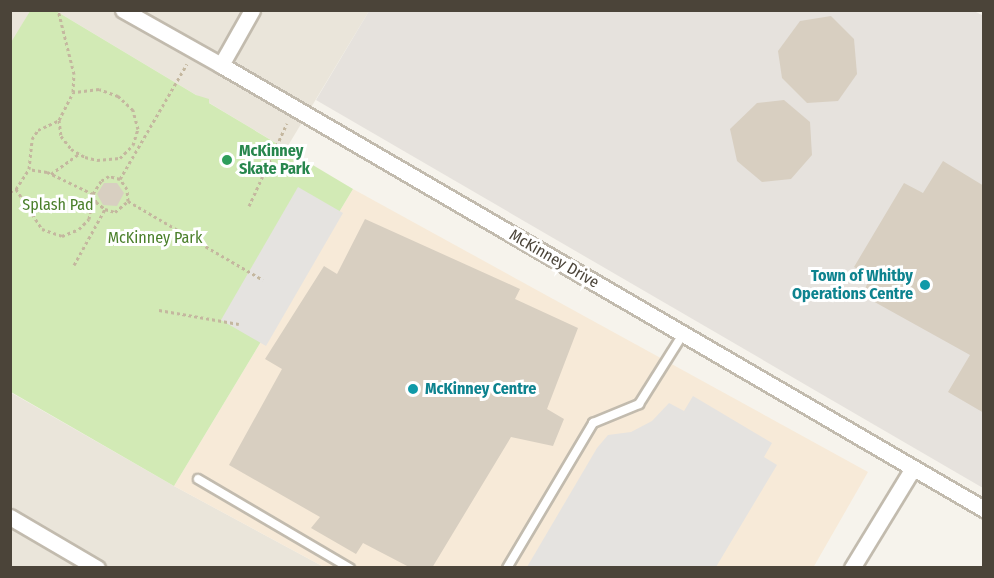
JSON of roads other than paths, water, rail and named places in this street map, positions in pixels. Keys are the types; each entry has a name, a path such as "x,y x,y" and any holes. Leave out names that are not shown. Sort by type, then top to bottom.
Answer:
{"street":[{"name":"McKinney Drive","path":"123,10 294,107 984,509"},
{"path":"221,65 252,10"},
{"path":"852,567 914,468"},
{"path":"10,517 98,567"}],"lane":[{"path":"507,567 592,423 639,404 683,334"},
{"path":"198,479 350,567"}],"place":[{"name":"McKinney Skate Park","path":"227,160"},
{"name":"Town of Whitby Operations Centre","path":"925,285"},
{"name":"McKinney Centre","path":"413,389"}],"park label":[{"name":"Splash Pad","path":"58,205"},
{"name":"McKinney Park","path":"155,238"}]}
